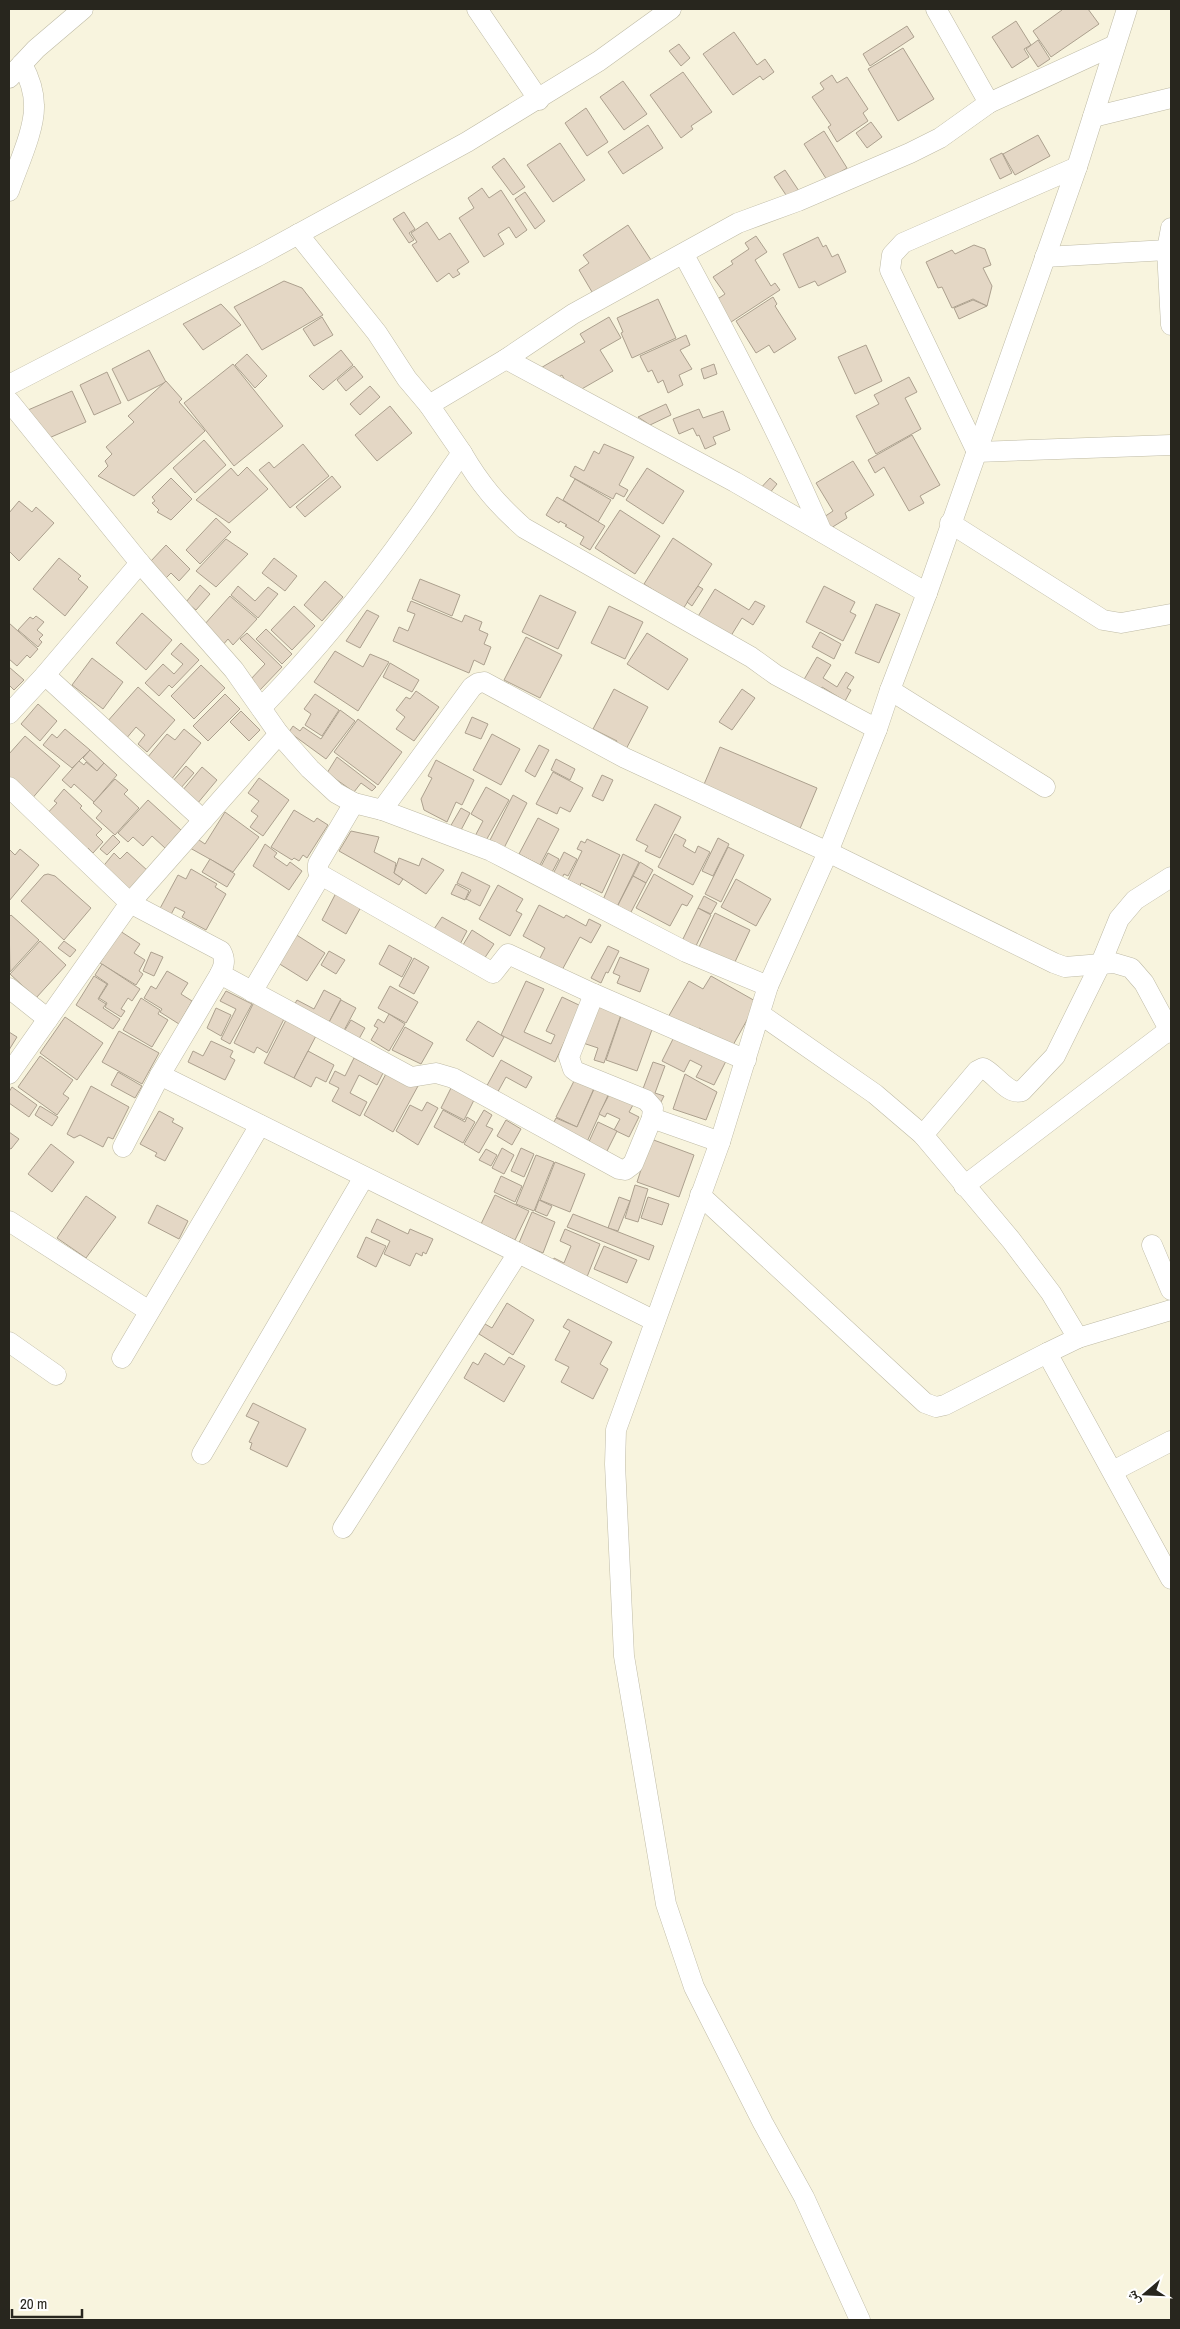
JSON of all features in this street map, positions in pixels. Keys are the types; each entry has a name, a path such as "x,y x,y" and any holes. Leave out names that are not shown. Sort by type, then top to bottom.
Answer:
{"street":[{"path":"9,191 31,124 34,108 33,93 16,71 48,38 82,9"},
{"path":"478,9 539,100"},
{"path":"9,385 298,234 467,142 599,62 671,9"},
{"path":"936,9 989,103"},
{"path":"860,2320 804,2197 763,2123 694,1987 666,1904 624,1656 615,1464 616,1430 720,1142 768,986 828,852 877,729 927,592 1077,167 1127,9"},
{"path":"429,405 506,359 573,314 652,269 684,255 738,223 798,201 910,153 940,138 989,103 1115,45"},
{"path":"1093,117 1171,98"},
{"path":"977,452 890,270 892,254 903,243 1077,167"},
{"path":"1171,228 1168,250 1171,325"},
{"path":"298,234 377,333 407,379 429,405 497,504 524,528 751,657 776,675 877,729"},
{"path":"1045,257 1168,250"},
{"path":"684,255 750,377 787,452 822,532"},
{"path":"506,359 735,482 927,592"},
{"path":"9,401 140,563 234,670 279,734 310,769 336,793 354,802 382,810 491,851 686,952 768,986"},
{"path":"977,452 1171,445"},
{"path":"261,708 325,638 360,595 413,525 462,453"},
{"path":"950,524 1103,620 1120,624 1171,614"},
{"path":"9,714 45,675 140,563"},
{"path":"45,675 203,820"},
{"path":"382,810 472,687 484,682 617,754 828,852 1065,967 1101,963 1131,968 1144,983 1170,1031 964,1186"},
{"path":"890,690 1045,786"},
{"path":"9,1074 130,903 279,734"},
{"path":"9,787 130,903 221,951 224,961 220,974 160,1075 123,1147"},
{"path":"354,802 318,864 318,871 321,875 493,973 508,954 594,994 746,1060"},
{"path":"252,992 321,875"},
{"path":"923,1135 977,1071 983,1068 989,1070 1011,1091 1017,1093 1022,1092 1047,1067 1101,963 1119,918 1136,900 1171,877"},
{"path":"220,974 411,1077 436,1073 452,1078 625,1170 633,1164 652,1118 653,1108 646,1100 578,1072 570,1062 570,1057 594,994"},
{"path":"9,988 48,1019"},
{"path":"760,1014 875,1094 923,1135 1011,1240 1051,1293 1078,1338"},
{"path":"160,1075 655,1321"},
{"path":"652,1118 720,1142"},
{"path":"122,1358 260,1125"},
{"path":"202,1454 364,1177"},
{"path":"700,1195 925,1404 945,1405 1078,1338 1171,1310"},
{"path":"9,1221 149,1311"},
{"path":"1152,1245 1171,1290"},
{"path":"343,1528 518,1253"},
{"path":"9,1342 56,1374"},
{"path":"1047,1353 1171,1579"},
{"path":"1113,1471 1171,1441"}],"building":[{"path":"1061,9 1088,9 1099,24 1051,57 1033,31"},
{"path":"1016,21 1031,45 1024,49 1029,57 1012,68 992,37"},
{"path":"907,26 914,37 870,66 863,54"},
{"path":"734,32 757,65 765,59 774,72 763,80 760,76 733,95 703,54"},
{"path":"1038,40 1050,59 1038,67 1026,49"},
{"path":"679,44 690,58 681,66 669,51"},
{"path":"903,48 934,99 898,121 868,69"},
{"path":"683,72 712,112 691,126 693,129 681,138 650,95"},
{"path":"832,75 837,83 847,77 868,109 863,113 868,121 837,142 828,127 831,125 812,97 824,89 820,83"},
{"path":"623,81 647,114 624,130 600,97"},
{"path":"586,108 608,142 587,156 565,123"},
{"path":"871,122 882,137 867,148 856,133"},
{"path":"648,125 663,148 623,174 608,152"},
{"path":"824,131 847,168 827,180 804,144"},
{"path":"1038,135 1050,156 1015,175 1003,154"},
{"path":"560,143 585,180 553,202 527,165"},
{"path":"1002,153 1012,173 1000,179 990,159"},
{"path":"504,158 525,187 513,195 492,167"},
{"path":"785,170 799,191 788,198 774,177"},
{"path":"482,188 489,198 501,190 527,230 516,238 509,227 498,234 504,244 484,257 459,218 474,208 468,198"},
{"path":"525,192 545,221 535,229 515,199"},
{"path":"404,212 415,229 409,233 414,240 409,243 393,219"},
{"path":"427,222 439,240 450,233 469,262 457,270 460,274 453,278 449,273 437,282 412,245 417,242 411,233"},
{"path":"628,225 651,260 595,297 579,270 589,263 583,255"},
{"path":"756,236 767,252 755,260 771,286 775,283 780,290 728,324 713,302 725,294 713,277 733,264 731,261 749,249 745,243"},
{"path":"818,237 823,247 826,245 832,257 838,254 846,272 818,286 815,281 799,288 783,254"},
{"path":"974,245 985,249 991,265 983,268 992,286 987,306 973,299 952,308 942,287 938,288 926,262 952,250 955,254"},
{"path":"284,281 302,288 323,315 262,350 234,307"},
{"path":"773,297 777,304 775,306 796,339 774,353 769,345 756,353 736,321"},
{"path":"658,299 676,338 632,358 621,333 623,332 617,318"},
{"path":"973,300 987,306 959,319 954,308"},
{"path":"221,304 241,325 203,350 183,324"},
{"path":"322,317 333,335 314,346 303,329"},
{"path":"609,317 621,338 600,350 613,371 573,394 562,375 553,380 539,369 585,342 580,334"},
{"path":"686,335 690,345 680,350 692,369 679,375 683,385 668,393 663,380 658,383 652,370 648,372 640,356"},
{"path":"866,345 882,381 855,394 838,357"},
{"path":"149,350 166,382 128,401 112,369"},
{"path":"341,350 353,365 323,390 309,376"},
{"path":"247,354 267,376 255,388 235,365"},
{"path":"233,364 283,426 234,466 184,403"},
{"path":"714,364 717,374 704,379 701,369"},
{"path":"354,366 363,377 346,391 337,380"},
{"path":"107,372 121,403 94,415 80,385"},
{"path":"909,377 917,392 905,398 921,429 876,454 856,416 879,404 874,395"},
{"path":"166,381 182,399 179,402 205,431 134,496 98,476 108,466 105,461 112,454 106,447 134,422 128,416"},
{"path":"370,386 380,397 360,415 350,404"},
{"path":"72,391 86,422 42,441 28,410"},
{"path":"666,404 671,415 650,425 638,417"},
{"path":"390,406 412,433 377,461 355,435"},
{"path":"699,409 703,418 723,411 730,430 713,437 716,444 705,449 699,435 697,436 693,428 679,434 673,419"},
{"path":"912,435 940,485 920,496 924,503 909,511 884,467 875,473 868,460"},
{"path":"204,440 226,465 195,493 173,468"},
{"path":"303,444 329,476 290,508 259,470 269,462 274,468"},
{"path":"604,444 634,457 619,485 628,490 624,497 616,493 613,499 570,476 575,466 584,471 594,451 599,454"},
{"path":"853,461 874,495 845,513 847,518 831,528 824,517 833,511 816,483"},
{"path":"247,467 268,489 229,523 196,500 231,468 238,476"},
{"path":"647,468 684,491 663,524 626,500"},
{"path":"332,476 341,487 305,517 296,507"},
{"path":"171,478 192,499 171,520 157,512 159,510 152,503 155,501 152,497"},
{"path":"770,478 777,484 765,499 757,492"},
{"path":"575,479 611,500 598,522 563,500"},
{"path":"557,497 605,526 590,550 580,544 584,537 565,526 567,525 560,521 559,523 546,515"},
{"path":"19,501 32,512 36,507 54,523 19,561 9,551 9,513"},
{"path":"620,510 660,536 635,574 595,548"},
{"path":"216,518 231,532 200,564 186,550"},
{"path":"673,538 712,564 683,609 644,584"},
{"path":"226,539 248,554 216,587 196,571"},
{"path":"166,545 190,569 179,581 171,573 166,578 150,562"},
{"path":"59,558 81,576 78,579 88,587 65,616 33,589"},
{"path":"274,558 297,576 285,591 262,573"},
{"path":"420,579 460,595 452,616 412,599"},
{"path":"325,581 343,597 322,621 304,605"},
{"path":"200,585 210,594 196,610 186,602"},
{"path":"238,586 255,601 268,587 278,594 258,618 231,595"},
{"path":"698,586 703,589 692,606 687,602"},
{"path":"824,586 855,602 850,612 856,615 843,641 806,622"},
{"path":"715,589 749,610 755,601 765,606 753,625 742,618 729,639 697,618"},
{"path":"540,595 576,612 558,649 522,632"},
{"path":"230,596 257,619 233,645 228,639 222,646 204,625"},
{"path":"411,601 462,622 465,615 482,622 479,630 488,634 484,644 491,647 484,665 474,660 469,673 393,641 399,627 408,631 415,614 407,611"},
{"path":"876,604 900,614 879,663 855,653"},
{"path":"294,606 315,626 292,650 271,630"},
{"path":"609,606 643,622 625,659 591,643"},
{"path":"367,610 379,616 360,648 346,641"},
{"path":"142,613 172,640 146,670 116,643"},
{"path":"36,616 44,622 37,630 43,635 39,639 42,642 38,647 18,630 30,617 33,619"},
{"path":"9,623 38,649 30,658 27,655 17,666 9,659"},
{"path":"266,629 292,654 282,664 256,639"},
{"path":"820,632 841,644 834,659 812,647"},
{"path":"247,633 282,667 260,690 250,680 265,664 240,639"},
{"path":"647,633 688,659 668,690 627,664"},
{"path":"526,637 562,655 540,698 504,680"},
{"path":"181,643 199,660 172,688 169,685 159,696 145,683 163,664 174,674 183,664 171,654"},
{"path":"335,651 363,667 370,654 389,662 358,711 314,682"},
{"path":"817,657 831,665 823,678 837,687 846,672 854,677 847,688 851,690 845,701 822,687 818,692 802,683"},
{"path":"92,658 123,682 103,709 72,685"},
{"path":"390,663 419,680 412,692 383,677"},
{"path":"201,665 225,688 194,719 171,696"},
{"path":"9,667 24,680 14,690 9,685"},
{"path":"138,687 175,720 147,752 138,744 145,735 136,727 125,740 106,723"},
{"path":"614,689 648,707 623,755 613,749 617,741 593,729"},
{"path":"742,689 755,698 732,730 719,722"},
{"path":"416,691 439,707 414,741 396,729 405,717 396,710 406,697 410,699"},
{"path":"225,694 240,709 208,741 193,726"},
{"path":"315,694 339,710 322,736 305,725 311,714 304,709"},
{"path":"38,704 57,721 40,741 21,724"},
{"path":"340,710 355,721 326,759 289,732 293,726 300,731 303,727 321,739"},
{"path":"241,711 260,730 249,741 230,722"},
{"path":"472,717 488,724 481,739 465,733"},
{"path":"358,719 402,752 378,785 334,752"},
{"path":"65,729 90,750 72,768 43,745 52,734 57,738"},
{"path":"184,729 201,743 170,781 147,758 167,734 175,740"},
{"path":"492,734 520,749 501,785 473,770"},
{"path":"25,736 60,766 30,801 9,783 9,754"},
{"path":"539,745 549,750 535,777 525,771"},
{"path":"720,747 817,788 799,831 702,789"},
{"path":"90,750 104,763 97,771 83,758"},
{"path":"337,757 376,787 372,791 361,783 354,792 327,773"},
{"path":"556,759 575,769 570,780 551,770"},
{"path":"436,760 474,780 462,805 456,802 447,822 424,810 421,799 432,778 428,776"},
{"path":"79,761 84,765 86,762 97,771 104,763 117,775 94,802 74,784 71,788 62,780"},
{"path":"186,766 194,773 180,789 172,782"},
{"path":"202,767 217,780 197,804 182,791"},
{"path":"553,772 583,788 570,812 560,807 557,814 536,804"},
{"path":"602,775 613,780 603,801 592,796"},
{"path":"259,778 289,800 263,836 250,827 258,816 251,811 259,801 248,793"},
{"path":"115,779 128,790 124,794 139,808 115,835 96,818 102,811 93,803"},
{"path":"486,787 509,800 484,844 474,838 483,821 471,814"},
{"path":"64,789 102,829 96,835 103,842 93,853 88,848 85,852 43,818 57,803 54,801"},
{"path":"513,795 527,803 504,848 490,840"},
{"path":"148,800 181,830 165,848 152,836 143,846 133,837 128,842 118,833"},
{"path":"655,804 681,817 660,858 645,851 648,846 636,840"},
{"path":"461,808 470,813 460,832 450,827"},
{"path":"294,810 314,822 317,818 328,825 307,858 303,855 299,861 294,858 292,860 271,847"},
{"path":"225,812 259,837 233,872 190,848 196,838 205,844"},
{"path":"538,818 559,829 540,865 519,854"},
{"path":"351,831 379,837 374,852 396,863 394,873 403,879 399,885 339,851"},
{"path":"675,834 686,840 683,846 695,853 698,846 710,852 693,885 658,867"},
{"path":"113,835 120,842 107,855 100,849"},
{"path":"718,838 729,844 713,876 702,871"},
{"path":"587,839 620,855 602,893 581,883 580,886 568,880 582,851 577,849 581,841 585,843"},
{"path":"265,844 277,853 274,857 287,866 290,862 302,871 289,890 253,866"},
{"path":"728,847 744,855 721,902 705,894"},
{"path":"9,849 15,855 20,849 39,865 9,901"},
{"path":"127,852 148,871 127,896 101,869 114,853 120,859"},
{"path":"564,852 577,859 568,876 564,874 560,882 551,878"},
{"path":"548,853 559,859 550,876 539,870"},
{"path":"623,854 639,862 616,909 602,902"},
{"path":"399,858 419,866 422,858 444,870 426,894 394,873"},
{"path":"210,859 235,874 227,887 202,872"},
{"path":"640,862 653,870 646,883 633,876"},
{"path":"191,869 217,884 215,887 226,894 206,930 182,917 185,912 175,907 168,920 157,914 178,875 186,879"},
{"path":"462,872 490,886 480,906 466,899 471,890 457,883"},
{"path":"654,874 693,896 687,906 682,904 670,926 636,908"},
{"path":"44,875 55,876 91,908 64,940 21,901"},
{"path":"633,876 646,883 629,916 616,909"},
{"path":"736,879 771,899 756,926 721,907"},
{"path":"456,884 469,891 465,900 451,894"},
{"path":"498,885 523,899 516,911 522,914 510,936 479,919"},
{"path":"336,893 361,907 346,934 322,920"},
{"path":"704,896 717,903 711,914 698,908"},
{"path":"539,905 564,918 566,915 586,926 589,919 601,925 591,943 580,937 561,972 539,960 545,948 523,936"},
{"path":"698,908 711,915 694,950 681,943"},
{"path":"715,913 750,930 734,964 699,947"},
{"path":"11,915 39,940 10,972 9,917"},
{"path":"442,917 467,931 458,948 432,932"},
{"path":"472,930 494,944 484,959 463,945"},
{"path":"120,931 140,944 134,953 145,960 139,971 143,974 136,985 100,963"},
{"path":"295,934 325,953 307,981 278,963"},
{"path":"40,941 66,965 36,998 10,974"},
{"path":"64,941 76,950 70,957 58,948"},
{"path":"389,945 412,958 402,977 379,964"},
{"path":"608,946 619,951 601,983 591,978"},
{"path":"329,951 345,960 336,974 321,965"},
{"path":"151,952 163,957 154,976 143,971"},
{"path":"620,957 649,969 640,992 617,983 620,976 613,973"},
{"path":"414,958 429,967 414,994 399,986"},
{"path":"102,964 140,989 132,1001 128,998 121,1009 125,1011 121,1017 105,1007 107,1003 99,998 108,984 95,975"},
{"path":"167,971 188,983 181,994 192,1001 179,1024 160,1012 162,1009 144,998 151,986 156,989"},
{"path":"94,976 107,984 98,999 106,1004 103,1008 120,1019 113,1029 76,1005"},
{"path":"711,976 757,1002 732,1047 699,1028 695,1035 667,1019 689,981 703,989"},
{"path":"526,981 544,989 524,1032 551,1044 555,1035 546,1031 562,997 581,1006 555,1062 501,1035"},
{"path":"390,986 418,1002 406,1023 378,1008"},
{"path":"324,990 341,999 326,1028 292,1009 297,1000 314,1009"},
{"path":"226,991 252,1004 230,1044 221,1039 236,1009 220,1001"},
{"path":"141,998 160,1010 158,1014 168,1020 152,1047 123,1030"},
{"path":"341,1000 356,1008 341,1036 326,1028"},
{"path":"254,1002 285,1017 267,1053 257,1047 254,1053 234,1043"},
{"path":"597,1004 622,1012 604,1063 594,1060 598,1048 583,1043"},
{"path":"216,1008 231,1015 221,1036 207,1028"},
{"path":"622,1013 654,1024 637,1071 606,1060"},
{"path":"389,1014 405,1024 389,1051 371,1040 378,1028 374,1026 378,1019 384,1023"},
{"path":"65,1017 103,1043 77,1080 40,1053"},
{"path":"287,1018 317,1034 294,1078 264,1063"},
{"path":"351,1020 365,1028 355,1046 340,1038"},
{"path":"478,1021 504,1037 493,1057 466,1040"},
{"path":"405,1027 433,1043 421,1064 392,1050"},
{"path":"119,1031 159,1053 142,1084 102,1062"},
{"path":"9,1032 17,1037 9,1050"},
{"path":"676,1033 727,1059 714,1085 696,1077 702,1066 690,1060 684,1072 662,1061"},
{"path":"211,1041 233,1051 230,1057 235,1060 225,1080 188,1062 193,1051 203,1056"},
{"path":"308,1051 334,1065 326,1082 316,1077 311,1087 294,1078"},
{"path":"40,1056 73,1080 63,1094 69,1098 57,1115 18,1087"},
{"path":"354,1058 383,1073 377,1085 359,1075 350,1093 367,1102 360,1116 332,1101 339,1088 329,1083 335,1071 345,1076"},
{"path":"501,1060 532,1077 526,1088 506,1077 495,1097 484,1091"},
{"path":"653,1062 665,1066 655,1093 664,1096 661,1102 641,1094"},
{"path":"388,1070 418,1086 393,1132 364,1115"},
{"path":"118,1072 142,1086 135,1098 111,1085"},
{"path":"685,1074 717,1092 706,1120 673,1109"},
{"path":"576,1077 595,1086 577,1127 556,1117"},
{"path":"91,1086 129,1107 113,1139 108,1137 103,1147 80,1135 74,1138 67,1134"},
{"path":"12,1087 37,1105 29,1117 9,1103 9,1092"},
{"path":"595,1087 609,1093 586,1144 551,1128 556,1118 577,1127"},
{"path":"451,1088 474,1100 464,1120 441,1108"},
{"path":"610,1093 633,1105 629,1112 639,1117 629,1137 614,1130 620,1119 607,1113 605,1117 599,1114"},
{"path":"427,1102 438,1108 418,1145 396,1131 410,1105 422,1111"},
{"path":"40,1106 58,1117 52,1126 35,1115"},
{"path":"443,1110 465,1122 467,1117 475,1122 463,1143 434,1127"},
{"path":"484,1110 492,1115 486,1126 493,1129 479,1153 464,1144"},
{"path":"159,1111 174,1119 172,1122 183,1128 165,1161 155,1156 157,1153 140,1144"},
{"path":"506,1120 521,1129 512,1145 497,1136"},
{"path":"598,1122 617,1131 605,1155 587,1146"},
{"path":"9,1132 19,1139 11,1149 9,1148"},
{"path":"651,1139 694,1155 679,1197 637,1182"},
{"path":"51,1144 74,1162 52,1192 28,1174"},
{"path":"502,1148 514,1155 504,1174 492,1168"},
{"path":"521,1148 534,1154 524,1177 511,1171"},
{"path":"486,1149 497,1155 491,1166 479,1160"},
{"path":"536,1155 554,1162 534,1211 516,1204"},
{"path":"555,1162 585,1174 570,1212 540,1200"},
{"path":"501,1176 522,1186 515,1202 494,1192"},
{"path":"635,1185 648,1189 638,1222 625,1218"},
{"path":"495,1195 529,1211 515,1240 481,1224"},
{"path":"86,1196 116,1217 86,1258 57,1238"},
{"path":"619,1197 630,1201 618,1231 608,1228"},
{"path":"648,1197 669,1204 662,1225 641,1218"},
{"path":"539,1200 552,1206 547,1216 535,1211"},
{"path":"157,1205 188,1221 179,1239 148,1223"},
{"path":"532,1212 555,1222 543,1253 519,1243"},
{"path":"573,1214 654,1246 649,1260 567,1227"},
{"path":"377,1219 408,1234 410,1229 433,1239 426,1254 423,1252 422,1256 416,1253 410,1266 384,1254 390,1241 371,1232"},
{"path":"565,1229 600,1244 585,1282 551,1265 554,1258 564,1263 571,1246 560,1241"},
{"path":"366,1237 386,1246 376,1267 357,1257"},
{"path":"604,1246 637,1260 627,1283 594,1269"},
{"path":"507,1303 534,1320 513,1355 479,1334 485,1324 492,1328"},
{"path":"568,1319 612,1342 600,1364 608,1369 593,1399 561,1382 569,1367 555,1360 570,1331 563,1327"},
{"path":"485,1353 504,1365 509,1357 525,1366 504,1402 464,1378 473,1362 478,1365"},
{"path":"253,1403 306,1429 287,1467 250,1449 252,1443 249,1442 259,1422 246,1416"}]}
